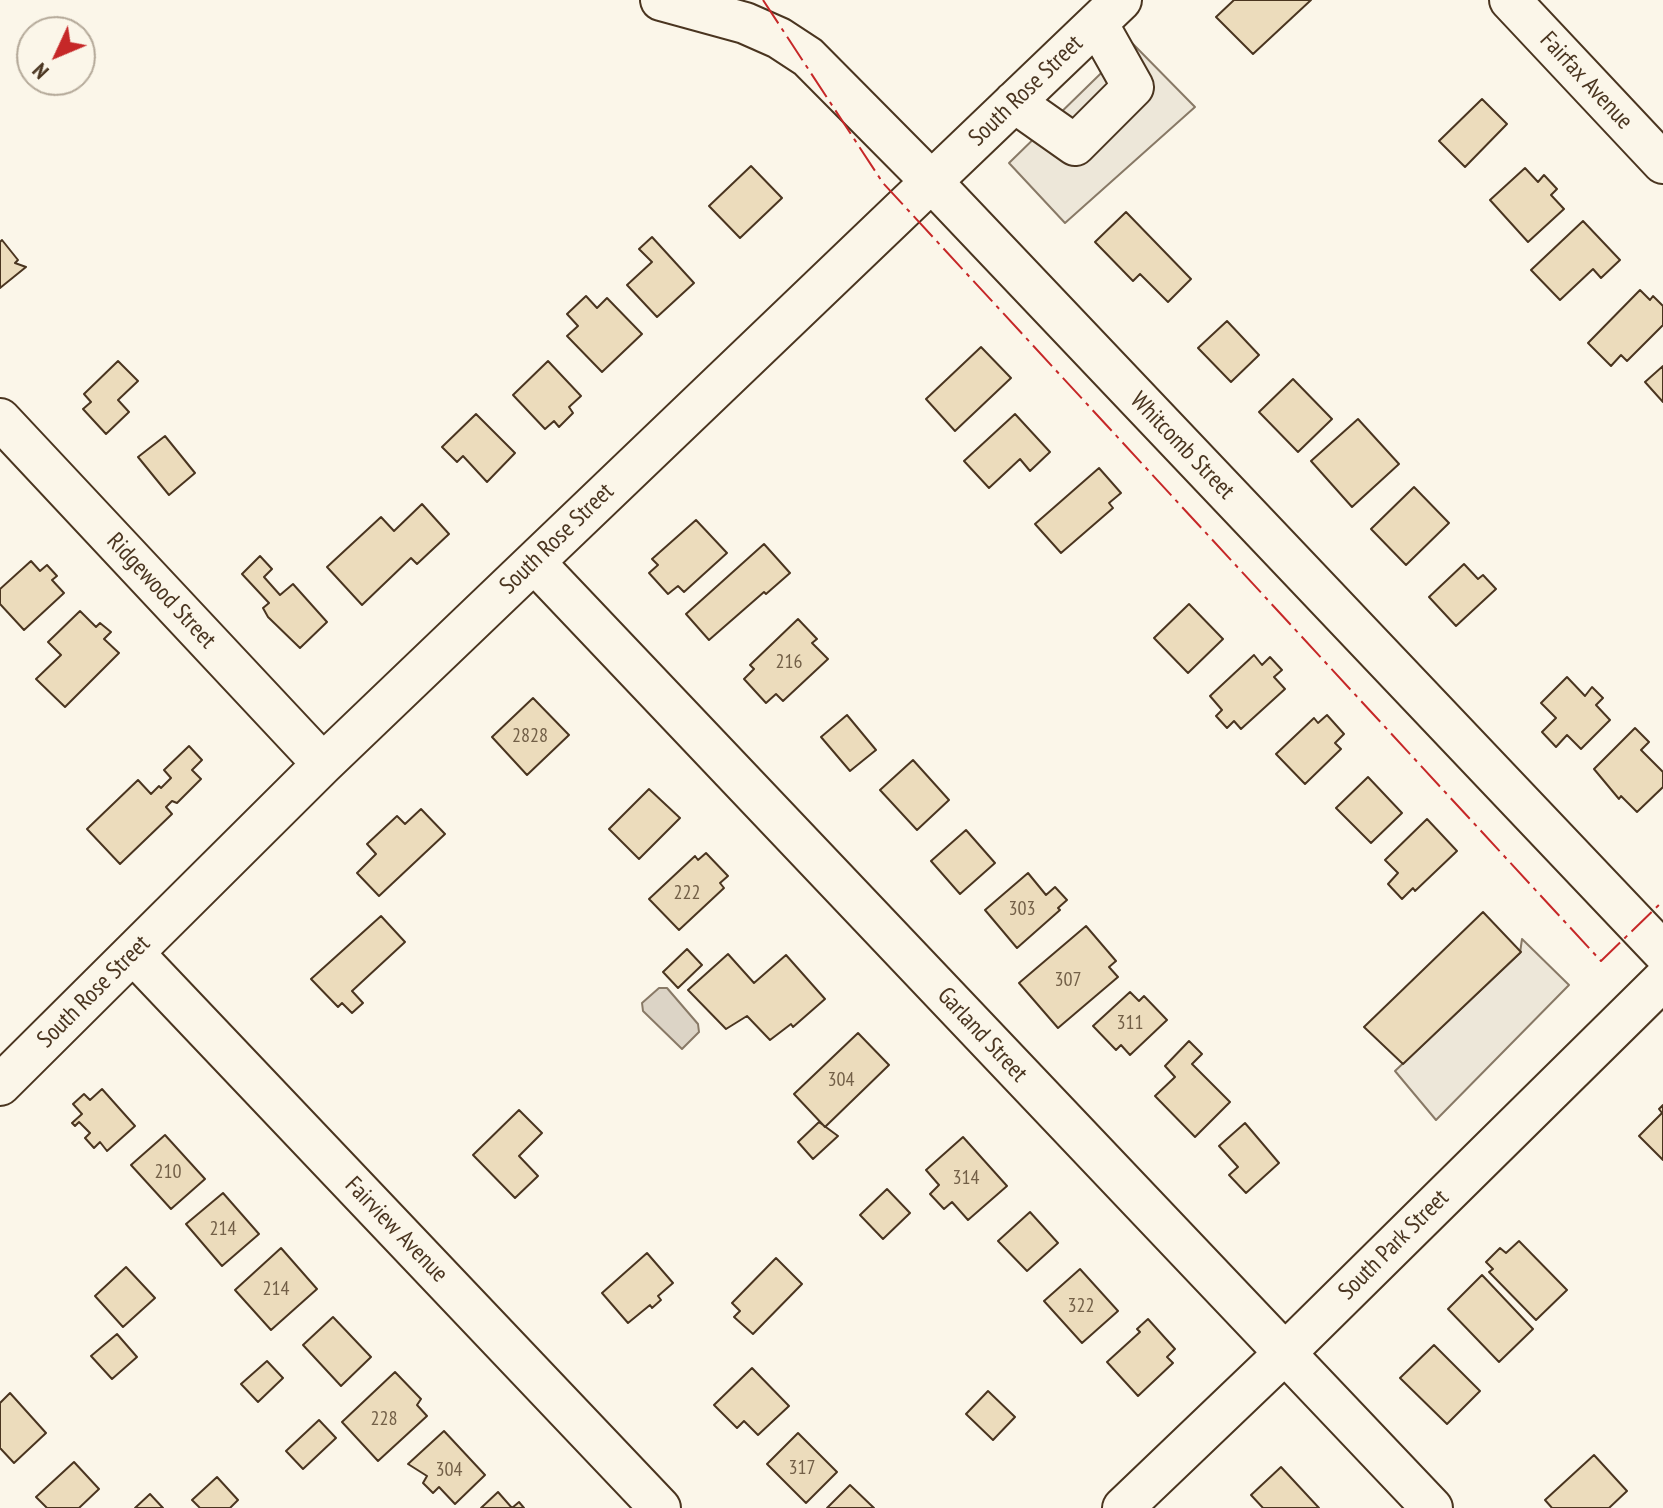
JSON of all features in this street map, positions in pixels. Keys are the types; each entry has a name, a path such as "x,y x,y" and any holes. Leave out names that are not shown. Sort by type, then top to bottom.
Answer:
{"street":[{"name":"Whitcomb Street","path":"661,0 745,23 779,38 808,57 931,181 1663,952"},
{"name":"Fairfax Avenue","path":"1510,0 1663,163"},
{"name":"South Rose Street","path":"0,1085 323,764 1109,12"},
{"path":"1014,102 1075,145 1133,87 1109,12"},
{"name":"Ridgewood Street","path":"0,419 323,764"},
{"name":"Garland Street","path":"534,562 1432,1508"},
{"name":"Fairview Avenue","path":"133,953 660,1508"},
{"name":"South Park Street","path":"1123,1508 1284,1354 1663,980"}],"shaded area":[{"path":"1132,43 1195,107 1065,223 1009,163"},
{"path":"1522,939 1569,985 1436,1120 1395,1071 1520,953"},
{"path":"659,988 667,988 698,1024 699,1032 682,1049 643,1011 642,1003"}],"building":[{"path":"1234,0 1311,0 1253,54 1216,17"},
{"path":"1482,99 1507,124 1465,167 1439,141"},
{"path":"751,166 782,198 740,238 709,206"},
{"path":"1525,168 1538,182 1544,175 1557,189 1551,195 1564,209 1528,242 1490,200"},
{"path":"1126,212 1191,279 1168,302 1140,274 1133,281 1095,242"},
{"path":"1583,221 1620,260 1601,278 1593,269 1560,300 1531,270"},
{"path":"652,237 694,283 657,317 627,285 652,262 639,249"},
{"path":"2,240 18,260 15,263 26,267 0,288 0,242"},
{"path":"1640,290 1650,300 1653,296 1663,306 1663,325 1627,361 1621,355 1611,366 1588,343"},
{"path":"586,296 597,308 607,298 642,334 602,372 567,336 578,326 567,314"},
{"path":"1227,321 1259,355 1231,382 1198,348"},
{"path":"981,347 1011,378 955,431 926,399"},
{"path":"118,361 138,381 118,400 129,412 106,434 83,409 91,402 84,394"},
{"path":"548,361 581,396 569,407 573,413 559,427 554,421 545,429 513,395"},
{"path":"1663,366 1663,402 1645,382"},
{"path":"1293,379 1332,419 1298,452 1259,412"},
{"path":"476,414 515,453 487,482 463,456 457,462 442,447"},
{"path":"1015,414 1050,452 1030,471 1020,459 989,488 964,461"},
{"path":"1358,419 1399,464 1352,507 1311,461"},
{"path":"165,436 195,473 169,495 138,457"},
{"path":"1099,468 1121,493 1109,503 1113,508 1061,553 1035,524"},
{"path":"1414,487 1449,523 1406,565 1371,529"},
{"path":"422,504 449,534 417,564 411,558 362,605 327,567 381,517 394,531"},
{"path":"696,520 727,553 684,592 678,586 668,594 649,573 658,565 652,559"},
{"path":"764,544 790,573 709,640 686,614"},
{"path":"260,556 272,569 264,577 280,595 293,584 327,622 300,648 268,617 263,608 269,603 242,574"},
{"path":"31,561 40,571 47,565 57,576 52,580 64,593 24,630 0,604 0,589"},
{"path":"1464,564 1478,579 1483,575 1496,589 1456,626 1429,597"},
{"path":"1189,604 1223,639 1188,673 1154,638"},
{"path":"80,611 96,627 100,623 111,632 104,639 119,653 65,707 36,679 61,655 48,642"},
{"path":"798,619 817,639 812,643 828,659 783,701 776,694 766,703 744,679 754,669 750,665"},
{"path":"1254,655 1262,665 1270,657 1282,670 1274,677 1285,689 1241,729 1234,721 1227,728 1216,716 1222,710 1210,696"},
{"path":"1567,677 1585,696 1592,687 1603,698 1596,705 1610,720 1581,749 1567,735 1556,747 1542,732 1556,718 1541,703"},
{"path":"533,698 569,735 527,775 492,737"},
{"path":"847,715 876,750 850,771 821,737"},
{"path":"1327,715 1344,734 1335,743 1341,749 1305,784 1276,754 1314,718 1318,723"},
{"path":"1635,728 1649,742 1641,750 1663,772 1663,787 1637,812 1621,796 1619,799 1594,769"},
{"path":"189,746 202,760 192,770 201,779 177,803 172,801 166,807 172,814 120,864 87,829 138,780 151,794 159,786 161,788 171,778 164,770"},
{"path":"913,760 949,800 917,830 880,790"},
{"path":"1368,777 1402,813 1371,843 1336,808"},
{"path":"649,789 680,818 639,859 609,829"},
{"path":"421,809 445,834 379,896 357,873 376,854 367,844 397,816 405,824"},
{"path":"1427,819 1457,851 1415,891 1413,888 1402,899 1388,884 1398,873 1385,860"},
{"path":"966,830 995,863 960,894 931,861"},
{"path":"706,853 728,876 720,883 724,888 679,930 649,899 695,856 698,860"},
{"path":"1028,873 1046,895 1055,887 1067,900 1017,948 985,910"},
{"path":"1483,912 1521,952 1403,1064 1364,1027"},
{"path":"381,916 405,942 352,991 363,1003 352,1013 342,1003 338,1007 311,979"},
{"path":"1086,926 1116,961 1109,967 1118,977 1058,1028 1019,983"},
{"path":"687,949 702,965 678,988 663,972"},
{"path":"728,954 754,983 786,955 825,999 793,1027 791,1024 770,1040 747,1016 726,1029 688,990"},
{"path":"1130,992 1139,1001 1144,996 1167,1020 1130,1055 1121,1045 1116,1050 1093,1026"},
{"path":"858,1033 889,1065 825,1127 794,1094"},
{"path":"1189,1041 1202,1054 1192,1064 1230,1102 1195,1137 1155,1096 1175,1077 1165,1066"},
{"path":"102,1089 135,1126 107,1151 100,1142 94,1148 85,1138 90,1133 79,1122 75,1126 72,1123 82,1114 73,1104 84,1094 90,1100"},
{"path":"1663,1105 1663,1160 1639,1136 1662,1113 1659,1109"},
{"path":"519,1110 542,1133 519,1156 538,1176 515,1198 473,1155"},
{"path":"819,1122 838,1136 813,1159 798,1142"},
{"path":"1245,1123 1279,1163 1246,1193 1229,1175 1238,1167 1219,1146"},
{"path":"165,1135 205,1179 171,1209 131,1165"},
{"path":"963,1137 1007,1186 968,1220 952,1202 944,1209 930,1194 939,1185 926,1170"},
{"path":"887,1189 910,1213 883,1239 860,1215"},
{"path":"223,1193 259,1234 222,1266 186,1224"},
{"path":"1030,1212 1058,1243 1027,1271 998,1241"},
{"path":"1519,1241 1567,1290 1536,1320 1489,1272 1493,1269 1486,1262 1500,1248 1506,1253"},
{"path":"281,1248 317,1289 271,1330 235,1290"},
{"path":"647,1253 673,1283 658,1296 661,1300 652,1308 650,1305 628,1323 602,1293"},
{"path":"776,1258 802,1284 753,1334 734,1317 740,1311 732,1303"},
{"path":"126,1267 155,1298 123,1327 95,1296"},
{"path":"1080,1269 1118,1311 1082,1343 1044,1301"},
{"path":"1482,1275 1533,1329 1499,1362 1448,1309"},
{"path":"333,1317 371,1357 341,1386 303,1345"},
{"path":"1148,1319 1175,1349 1167,1357 1173,1363 1138,1396 1107,1362 1140,1332 1137,1329"},
{"path":"117,1334 137,1357 112,1379 91,1356"},
{"path":"1434,1345 1480,1391 1447,1424 1400,1378"},
{"path":"267,1361 283,1378 258,1402 241,1384"},
{"path":"752,1368 789,1406 758,1435 744,1421 737,1428 714,1405"},
{"path":"395,1372 421,1399 417,1405 427,1416 378,1461 342,1422"},
{"path":"988,1391 1015,1417 993,1440 966,1414"},
{"path":"10,1393 46,1433 14,1463 0,1448 0,1403"},
{"path":"319,1420 336,1438 303,1469 286,1451"},
{"path":"444,1431 485,1475 455,1504 439,1487 433,1493 423,1483 427,1476 408,1464"},
{"path":"798,1433 837,1472 806,1503 767,1464"},
{"path":"1594,1455 1627,1491 1609,1508 1552,1508 1545,1500"},
{"path":"74,1462 99,1489 79,1508 47,1508 36,1497"},
{"path":"1281,1467 1319,1508 1263,1508 1251,1495"},
{"path":"217,1477 238,1500 230,1508 200,1508 192,1500"},
{"path":"850,1485 874,1508 827,1508"},
{"path":"498,1492 512,1508 481,1508"},
{"path":"150,1494 163,1508 135,1508"}],"power":[{"path":"763,0 883,183 1601,961 1663,901"}]}
